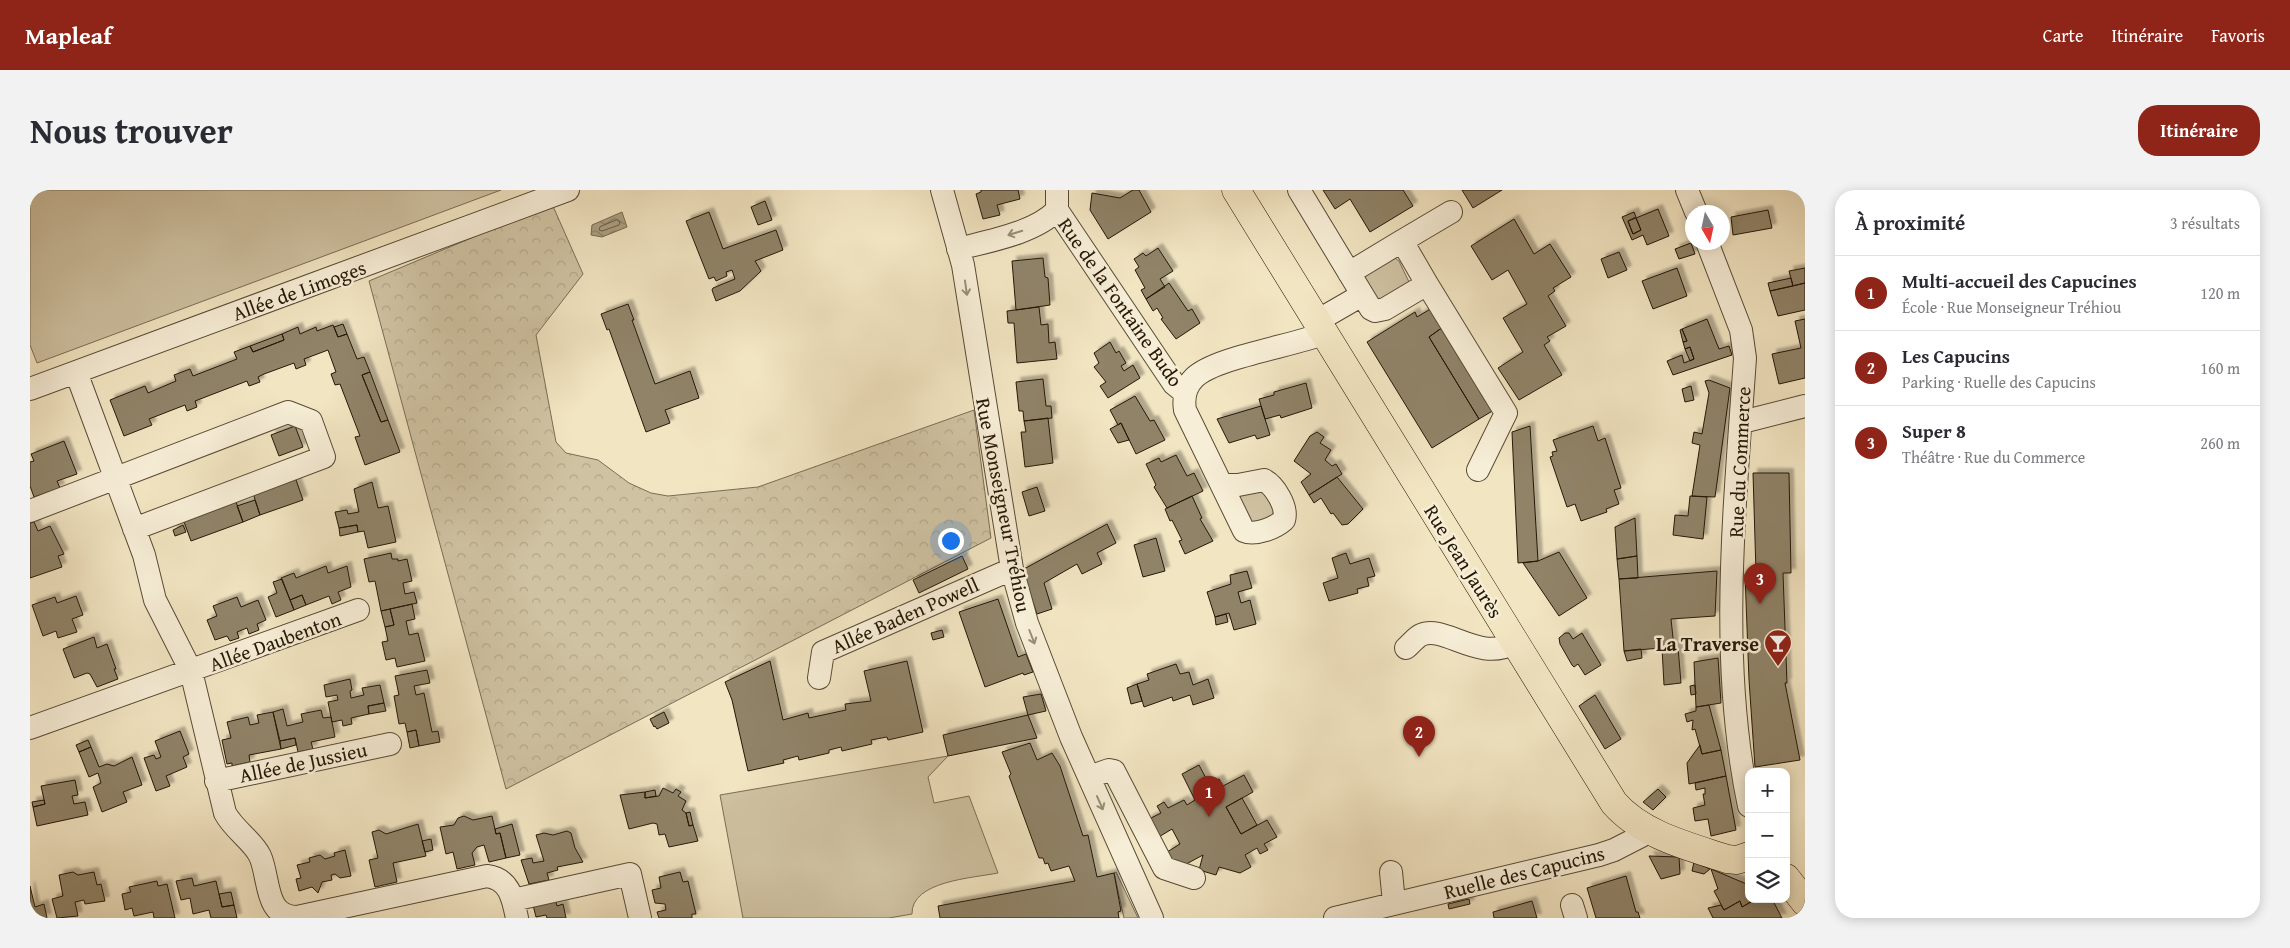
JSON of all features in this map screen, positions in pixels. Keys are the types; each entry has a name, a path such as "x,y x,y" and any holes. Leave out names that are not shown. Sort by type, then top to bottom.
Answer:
{"main road":[{"name":"Rue Jean Jaurès","path":"1236,190 1606,793 1627,817 1651,831 1726,859 1737,860 1745,857"},
{"path":"1790,883 1805,902"}],"street":[{"name":"Allée de Limoges","path":"30,389 568,190"},
{"name":"Rue Monseigneur Tréhiou","path":"942,190 958,249 1012,568 1026,623 1070,737 1152,918"},
{"path":"1298,190 1371,309 1379,311 1427,284"},
{"path":"1687,190 1693,205"},
{"name":"Rue de la Fontaine Budo","path":"958,249 1036,226 1048,219 1057,200"},
{"name":"Rue de la Fontaine Budo","path":"1057,200 1174,384 1186,393"},
{"path":"1349,273 1451,212"},
{"path":"1402,241 1506,413 1478,470"},
{"name":"Rue du Commerce","path":"1710,250 1743,340 1745,358 1734,541 1732,691 1736,732 1745,783"},
{"name":"Rue de la Fontaine Budo","path":"1222,485 1185,410 1186,393 1194,378 1211,367 1321,327 1362,295"},
{"path":"76,372 134,529 155,600 191,672 225,813 230,823 260,856 271,899 282,916 297,917 487,876 499,879 505,884 515,909 630,874 640,918"},
{"path":"1742,422 1805,406"},
{"path":"30,511 288,412 311,421 324,456 134,529"},
{"name":"Allée Baden Powell","path":"819,678 823,652 1012,568"},
{"name":"Allée Daubenton","path":"30,728 191,672 358,610"},
{"path":"1406,648 1420,635 1429,632 1477,648 1506,647 1514,643"},
{"name":"Allée de Jussieu","path":"216,781 390,744"},
{"path":"1089,777 1109,770 1114,771 1164,868 1194,878"},
{"name":"Ruelle des Capucins","path":"1335,918 1599,855 1614,850 1651,831"},
{"path":"1391,872 1394,903"}],"green space":[{"path":"30,190 501,190 37,363 30,345"},
{"path":"552,204 583,274 536,335 556,442 566,453 598,460 629,483 651,493 668,496 758,487 974,410 991,538 506,789 369,281"},
{"path":"1392,256 1399,261 1409,282 1380,304 1362,279 1365,270"},
{"path":"1262,490 1274,510 1271,519 1250,524 1237,498 1240,494"},
{"path":"948,756 928,777 934,803 969,796 998,873 960,879 932,888 922,894 914,903 912,914 889,918 743,918 720,795"},
{"path":"1116,872 1138,918 1124,918 1114,873"}],"water":[{"path":"622,212 627,227 602,237 591,235 592,225"}],"building":[{"path":"981,190 1018,190 1020,199 997,205 1000,215 983,219 976,194 981,192"},
{"path":"1133,190 1139,190 1151,212 1108,239 1090,210 1092,193 1120,198"},
{"path":"1323,190 1403,190 1413,206 1370,232 1350,199 1335,209"},
{"path":"1462,190 1502,190 1473,208"},
{"path":"765,201 772,220 758,225 751,207"},
{"path":"1658,209 1669,236 1647,245 1643,235 1632,240 1622,217 1634,212 1636,217 1628,221 1633,234 1641,230 1636,218"},
{"path":"1768,210 1772,228 1733,235 1731,217"},
{"path":"709,212 723,249 776,230 783,250 755,261 761,271 740,291 716,301 713,288 735,279 732,270 726,272 727,276 716,281 714,277 709,279 686,221"},
{"path":"1636,218 1641,230 1633,234 1628,221"},
{"path":"1514,219 1534,254 1550,244 1571,277 1553,288 1555,291 1548,296 1566,326 1547,337 1550,341 1544,345 1562,375 1519,400 1498,368 1523,352 1503,318 1527,304 1508,270 1492,280 1471,246"},
{"path":"1685,245 1685,250 1694,250 1695,254 1679,259 1675,249"},
{"path":"1158,248 1173,271 1160,279 1165,287 1146,299 1141,290 1145,288 1135,270 1139,267 1134,259 1143,253 1146,256"},
{"path":"1619,252 1627,270 1608,278 1601,259"},
{"path":"1043,258 1045,277 1048,278 1050,305 1016,310 1012,261"},
{"path":"1677,268 1687,296 1653,309 1642,281"},
{"path":"1805,268 1805,283 1793,286 1789,271"},
{"path":"1791,278 1793,286 1770,291 1768,283"},
{"path":"1169,283 1188,311 1192,309 1200,323 1176,339 1161,319 1163,318 1157,308 1153,311 1146,299"},
{"path":"1805,283 1805,310 1778,316 1770,291"},
{"path":"628,304 655,384 690,371 699,398 665,410 670,423 646,432 609,329 607,330 601,314"},
{"path":"1039,307 1041,325 1048,324 1049,343 1055,342 1057,359 1017,363 1014,323 1008,323 1007,311"},
{"path":"1432,308 1443,327 1429,337 1479,419 1432,448 1367,342 1415,312 1417,317"},
{"path":"1707,319 1719,349 1729,346 1732,355 1673,375 1667,361 1682,355 1684,363 1694,359 1690,347 1685,349 1683,342 1687,341 1682,329"},
{"path":"1805,319 1805,378 1779,384 1772,354 1801,348 1795,321"},
{"path":"343,324 347,334 338,337 334,327"},
{"path":"333,325 338,337 347,334 357,359 364,357 370,372 362,375 381,422 388,420 400,452 365,465 355,437 360,436 340,384 335,385 331,374 336,372 328,350 304,359 306,365 296,369 294,363 258,377 260,382 249,386 247,381 195,401 197,407 187,411 185,405 149,419 152,425 124,436 110,400 145,386 148,393 176,381 174,375 190,369 193,376 237,359 234,352 250,346 253,352 284,340 282,334 298,327 300,334 316,327 317,331"},
{"path":"1443,327 1494,410 1479,419 1429,337"},
{"path":"1682,329 1687,341 1683,342 1680,330"},
{"path":"282,334 284,340 253,352 250,346"},
{"path":"1110,342 1116,353 1119,351 1126,363 1121,366 1124,371 1133,365 1140,378 1108,398 1100,386 1106,382 1094,367 1099,363 1094,353"},
{"path":"1690,347 1694,359 1690,361 1685,349"},
{"path":"370,372 388,420 381,422 362,375"},
{"path":"1043,379 1046,406 1051,406 1052,418 1024,421 1023,411 1019,411 1016,382"},
{"path":"1709,380 1730,388 1715,497 1692,496 1700,445 1692,443 1694,432 1702,434 1709,393 1705,381"},
{"path":"1306,383 1312,408 1281,418 1280,415 1265,419 1259,399 1274,395 1274,392"},
{"path":"1691,386 1694,400 1685,402 1682,389"},
{"path":"1135,396 1150,421 1154,420 1165,440 1136,454 1121,423 1118,425 1110,410"},
{"path":"1261,406 1270,435 1257,439 1255,435 1229,443 1217,419"},
{"path":"1048,418 1053,463 1025,467 1021,432 1026,432 1024,421"},
{"path":"1121,423 1129,440 1118,443 1110,429"},
{"path":"295,426 303,447 279,456 271,435"},
{"path":"1530,426 1538,561 1518,563 1512,432"},
{"path":"1593,426 1598,441 1605,438 1621,488 1614,490 1619,504 1606,509 1607,512 1581,521 1575,504 1567,507 1550,457 1553,456 1552,452 1557,451 1553,440"},
{"path":"1317,432 1324,437 1320,443 1331,450 1325,460 1332,466 1336,464 1342,474 1309,495 1301,482 1311,474 1294,461 1310,436"},
{"path":"64,441 77,474 57,481 60,488 34,497 30,486 30,462 34,461 31,454"},
{"path":"1176,455 1187,476 1194,473 1203,491 1167,508 1154,487 1156,485 1146,464 1159,458 1161,462"},
{"path":"1753,473 1789,473 1791,573 1783,573 1787,683 1785,683 1800,760 1755,767 1745,574 1756,573"},
{"path":"295,477 303,500 260,515 253,493"},
{"path":"1337,477 1363,509 1348,524 1342,525 1333,513 1331,514 1321,498 1314,503 1309,495"},
{"path":"372,482 378,508 388,506 396,542 368,548 364,531 358,532 357,525 339,528 335,512 347,510 348,514 359,512 354,489"},
{"path":"1037,487 1045,511 1029,516 1022,492"},
{"path":"1192,496 1202,518 1200,519 1213,541 1185,554 1179,541 1182,540 1165,509"},
{"path":"1690,496 1707,497 1703,539 1673,535 1675,515 1688,516"},
{"path":"235,499 243,522 191,541 183,519"},
{"path":"255,500 260,515 243,522 237,506"},
{"path":"1635,518 1637,556 1617,559 1615,527"},
{"path":"34,522 38,531 50,526 64,554 58,556 62,567 30,578 30,523"},
{"path":"1107,524 1116,543 1097,553 1102,564 1082,574 1077,564 1044,583 1052,609 1037,614 1022,570"},
{"path":"183,525 186,532 175,536 173,530"},
{"path":"357,525 358,532 340,536 339,528"},
{"path":"1156,538 1165,571 1143,577 1134,545"},
{"path":"1559,552 1587,598 1559,616 1523,563 1538,561"},
{"path":"391,553 392,559 398,559 398,561 407,559 412,581 403,583 405,594 414,592 417,603 381,611 375,581 369,582 364,559"},
{"path":"1346,553 1350,564 1369,558 1375,576 1367,578 1369,586 1357,589 1358,593 1329,601 1323,583 1338,578 1332,558"},
{"path":"962,556 968,569 919,593 913,580"},
{"path":"1637,556 1638,578 1619,579 1617,559"},
{"path":"326,566 328,573 347,566 351,587 338,592 341,600 332,604 329,596 306,605 302,595 290,600 281,578 294,573 296,578"},
{"path":"1247,571 1252,588 1238,592 1241,603 1250,600 1256,624 1234,630 1229,613 1215,617 1207,592 1231,584 1230,575"},
{"path":"1717,571 1715,616 1671,619 1674,647 1624,651 1619,579"},
{"path":"282,579 294,610 276,617 268,597 277,593 273,582"},
{"path":"302,595 306,605 294,610 290,600"},
{"path":"76,596 83,615 72,619 77,632 58,638 56,631 43,636 32,605 55,597 57,603"},
{"path":"237,597 241,607 258,600 266,620 257,624 259,630 249,634 247,628 237,632 239,638 230,641 227,636 215,640 207,620 217,616 213,606"},
{"path":"998,599 1018,657 1026,654 1033,672 1024,675 1023,673 985,687 959,612"},
{"path":"412,604 415,619 406,621 409,635 418,633 425,661 397,667 395,658 386,660 382,642 388,641 385,627 394,625 390,609"},
{"path":"390,609 394,625 385,627 381,611"},
{"path":"1226,614 1228,622 1216,625 1215,617"},
{"path":"942,630 944,637 933,640 931,633"},
{"path":"1565,633 1569,633 1573,639 1582,633 1601,665 1585,675 1578,664 1574,667 1560,644 1559,638"},
{"path":"94,637 97,648 107,644 118,679 97,687 90,674 87,673 74,678 63,649"},
{"path":"1678,647 1681,683 1664,685 1662,648"},
{"path":"1641,649 1642,658 1627,661 1624,651"},
{"path":"1718,658 1721,703 1696,707 1694,662"},
{"path":"770,661 783,720 808,713 809,718 846,710 845,704 871,701 864,671 907,661 923,732 888,740 887,737 871,740 872,744 842,751 841,747 829,750 829,753 799,760 798,756 783,760 784,763 748,771 732,700 725,682"},
{"path":"1176,664 1180,674 1189,672 1193,685 1208,679 1214,698 1193,705 1190,695 1173,701 1172,697 1144,707 1137,684 1149,680 1147,674"},
{"path":"427,670 430,683 414,686 416,695 424,693 432,732 438,731 440,742 419,746 416,730 407,732 405,723 399,724 394,696 399,695 395,676"},
{"path":"350,679 351,698 364,695 362,688 380,685 384,703 368,706 369,714 351,718 352,724 343,726 342,720 332,722 328,702 338,700 337,695 326,697 324,685"},
{"path":"1137,684 1142,701 1131,704 1127,688"},
{"path":"1695,685 1696,694 1691,695 1690,686"},
{"path":"1041,694 1046,711 1028,715 1023,697"},
{"path":"1595,695 1621,739 1605,749 1579,706"},
{"path":"384,703 386,711 369,714 368,706"},
{"path":"1709,705 1721,750 1702,754 1695,729 1692,730 1693,720 1687,722 1685,714 1696,711 1696,707"},
{"path":"283,709 287,726 303,722 301,714 321,710 323,718 331,717 335,737 311,742 313,749 298,752 295,738 280,741 273,712"},
{"path":"273,712 281,749 249,755 250,762 232,766 232,763 227,764 222,740 231,738 227,722 248,717 250,725 259,723 257,715"},
{"path":"664,712 669,723 657,729 650,719"},
{"path":"1028,715 1037,738 948,756 943,735"},
{"path":"416,730 419,746 410,748 407,732"},
{"path":"180,731 189,754 183,757 187,767 166,776 170,786 156,791 144,758 154,755 156,759 161,757 155,741"},
{"path":"295,738 296,745 281,749 280,741"},
{"path":"88,740 91,747 79,752 76,745"},
{"path":"1030,743 1037,760 1052,753 1060,766 1083,836 1088,835 1097,877 1114,873 1121,911 1118,912 1119,918 940,918 938,906 1075,881 1069,866 1051,871 1048,863 1045,864 1043,858 1039,858 1009,776 1011,774 1002,752"},
{"path":"1700,745 1702,754 1721,750 1726,776 1689,784 1687,763"},
{"path":"91,747 99,767 107,764 114,766 132,757 142,785 123,792 127,802 102,812 93,787 101,783 98,773 89,777 79,752"},
{"path":"1199,765 1209,784 1219,779 1223,786 1244,775 1253,792 1226,807 1241,834 1267,820 1277,837 1264,844 1268,850 1260,854 1257,848 1245,855 1251,867 1240,873 1219,867 1216,875 1199,870 1203,855 1177,869 1167,852 1180,844 1172,829 1157,838 1147,820 1161,813 1157,806 1164,802 1168,808 1184,800 1187,805 1195,800 1182,774"},
{"path":"1726,776 1736,830 1711,836 1708,819 1695,821 1693,808 1705,805 1703,794 1705,794 1705,788 1696,790 1695,783"},
{"path":"75,780 78,795 72,796 74,804 85,802 88,815 37,826 33,807 45,804 41,786"},
{"path":"663,788 673,793 676,789 681,792 678,796 686,801 682,810 686,813 689,826 693,825 698,841 669,847 665,834 659,835 657,824 653,823 629,829 620,795 645,792 645,798 659,796"},
{"path":"1658,789 1666,797 1653,810 1643,802"},
{"path":"655,790 656,796 645,798 645,792"},
{"path":"1242,798 1257,825 1241,834 1226,807"},
{"path":"44,800 45,804 33,807 32,802"},
{"path":"690,812 693,825 689,826 686,813"},
{"path":"464,816 473,820 492,816 496,834 500,833 506,858 489,862 484,845 477,847 472,853 475,865 457,869 453,852 446,854 440,827 454,825 458,818"},
{"path":"418,824 426,856 393,863 397,882 375,887 369,860 378,858 372,832 379,830 386,834"},
{"path":"512,824 520,855 506,858 500,833 496,834 495,829"},
{"path":"567,831 571,833 575,848 583,862 557,867 558,870 547,873 549,880 529,884 521,860 532,858 533,863 544,861 536,835 544,833 553,835"},
{"path":"431,839 433,850 425,852 422,841"},
{"path":"345,850 351,876 340,878 335,874 331,875 332,880 322,882 318,893 312,887 299,891 296,879 301,878 297,865 310,862 309,858 320,855 325,859 335,856 334,853"},
{"path":"1649,856 1679,857 1680,874 1661,879"},
{"path":"1694,862 1710,869 1704,874 1692,871"},
{"path":"1711,869 1745,883 1745,903 1749,903 1742,907 1740,901 1724,910 1714,891 1718,889"},
{"path":"73,872 78,875 94,872 97,885 101,884 105,901 85,904 84,900 75,902 78,916 57,918 52,899 63,896 59,875"},
{"path":"680,872 683,882 688,881 696,914 692,914 692,918 659,918 657,912 666,910 665,904 655,903 652,890 661,888 659,877"},
{"path":"1626,876 1636,912 1638,912 1640,918 1596,918 1587,888"},
{"path":"192,878 194,886 216,881 222,907 234,905 237,918 211,918 209,910 193,914 190,898 181,900 176,881"},
{"path":"157,881 158,886 167,884 175,918 154,918 153,912 134,916 132,908 125,910 122,894 131,892 129,887"},
{"path":"30,886 35,907 44,904 47,918 30,918"},
{"path":"231,892 234,905 222,907 219,894"},
{"path":"555,899 557,906 563,904 566,918 547,918 546,915 536,917 533,905"},
{"path":"1469,899 1470,904 1449,909 1448,904"},
{"path":"1532,901 1537,918 1494,918 1493,912"},
{"path":"1740,901 1742,907 1749,903 1774,903 1782,918 1713,918 1708,908 1721,905 1724,910"}],"place":[{"name":"Super 8","path":"1760,604"},
{"name":"La Traverse","path":"1778,667"},
{"name":"Les Capucins","path":"1419,757"},
{"name":"Multi-accueil des Capucines","path":"1209,817"}]}
